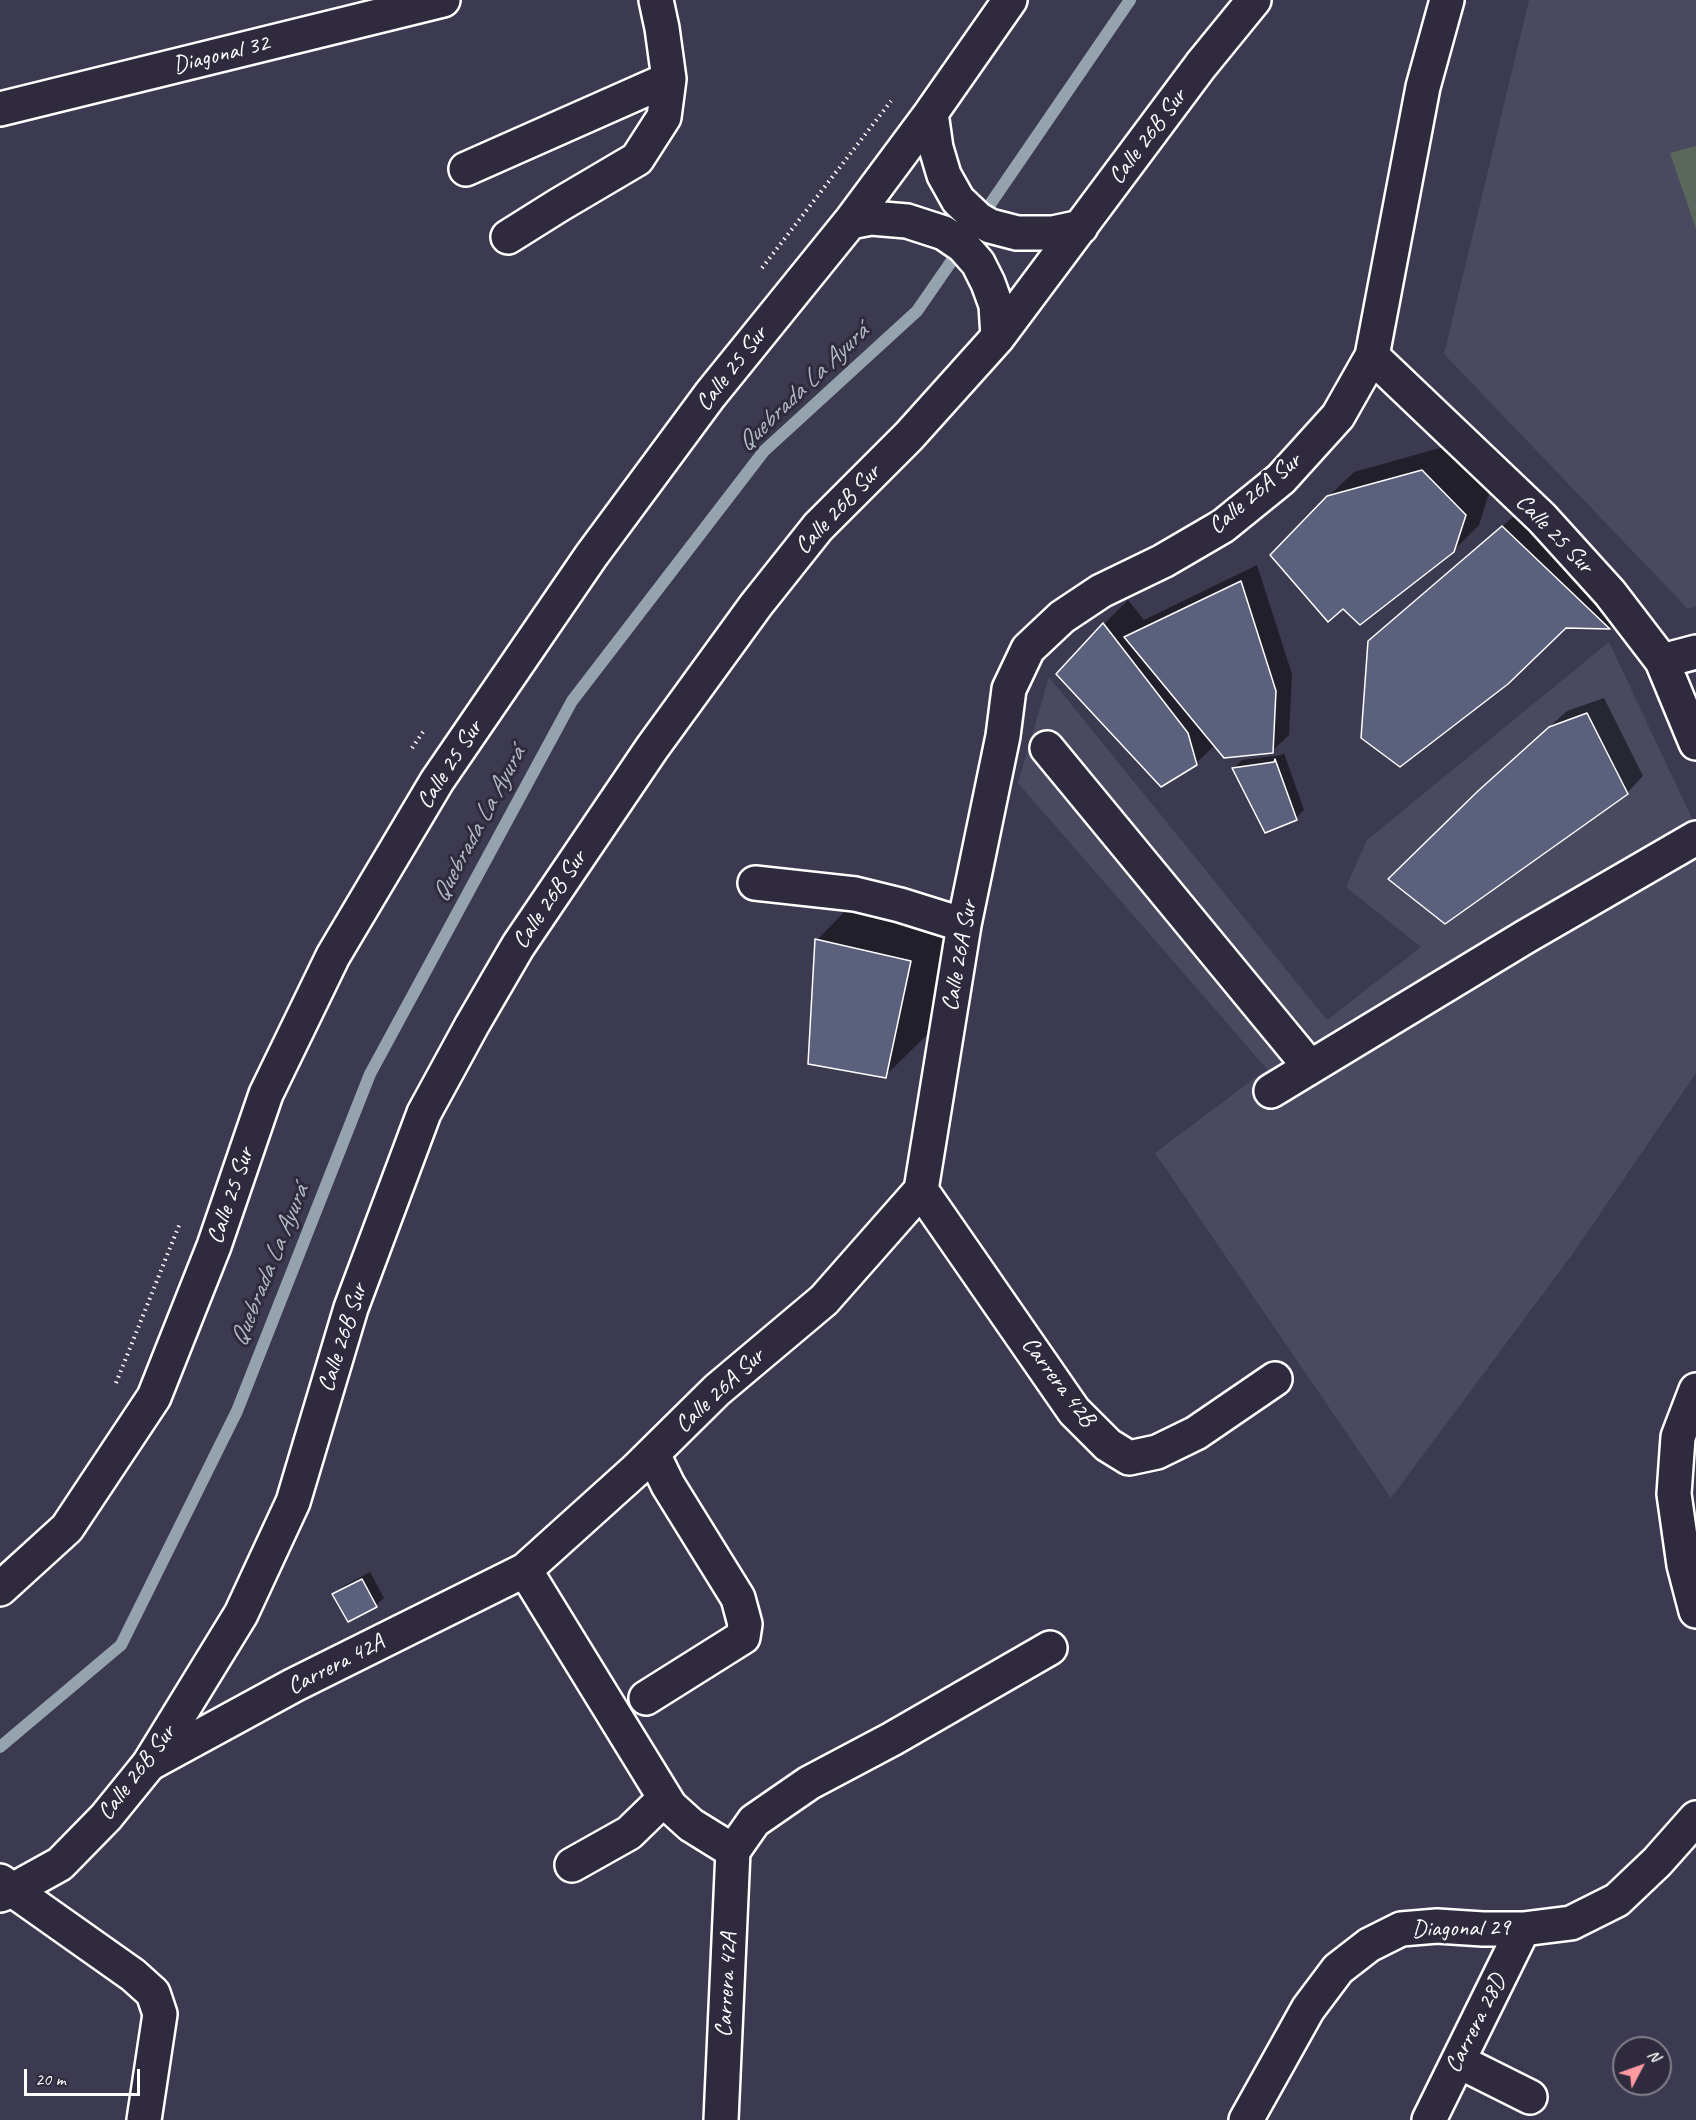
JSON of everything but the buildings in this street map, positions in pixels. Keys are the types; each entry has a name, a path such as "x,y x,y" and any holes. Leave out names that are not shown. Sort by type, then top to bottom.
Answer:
{"street":[{"name":"Diagonal 32","path":"0,109 442,0"},
{"path":"508,237 638,159 664,117 669,79 656,0"},
{"name":"Calle 25 Sur","path":"0,1589 67,1528 154,1397 214,1246 266,1094 333,956 437,781 591,556 710,395 850,222 1010,0"},
{"name":"Calle 26B Sur","path":"4,1888 60,1864 106,1817 149,1764 241,1614 293,1502 351,1308 424,1113 518,946 652,748 756,605 818,527 909,436 998,337 1201,65 1254,0"},
{"name":"Calle 26A Sur","path":"525,1570 654,1454 717,1390 824,1300 921,1190 964,925 1003,736 1009,689 1028,649 1062,617 1101,591 1163,561 1223,526 1281,479 1338,416 1372,356 1423,87 1447,0"},
{"path":"466,169 669,79"},
{"path":"931,112 936,148 944,175 958,200 978,219 1004,231 1031,234 1053,234 1081,227"},
{"path":"850,222 871,218 891,218 944,233 963,246 978,263 988,283 996,305 998,337"},
{"name":"Calle 25 Sur","path":"1372,356 1542,518 1610,592 1662,661 1696,743"},
{"path":"1662,661 1696,652"},
{"path":"1047,748 1310,1068"},
{"path":"1271,1091 1525,937 1696,838"},
{"path":"755,883 855,894 964,925"},
{"name":"Carrera 42B","path":"921,1190 1074,1411 1108,1445 1129,1458 1157,1452 1196,1433 1275,1379"},
{"path":"1696,1390 1678,1437 1686,1469 1674,1494 1690,1565 1696,1611"},
{"path":"646,1698 743,1636 745,1624 738,1598 668,1485 654,1454"},
{"path":"525,1570 670,1806 691,1825 733,1851 754,1821 809,1783 892,1739 1050,1648"},
{"name":"Carrera 42A","path":"149,1764 294,1685 525,1570"},
{"path":"572,1865 629,1833 665,1798"},
{"name":"Diagonal 29","path":"1246,2120 1308,2009 1338,1969 1369,1945 1401,1929 1437,1926 1523,1929 1571,1923 1617,1900 1657,1862 1696,1818"},
{"name":"Carrera 42A","path":"721,2120 733,1851"},
{"path":"4,1888 132,1975 153,1993 160,2014 144,2120"},
{"name":"Carrera 28D","path":"1429,2120 1523,1929"},
{"path":"1458,2061 1530,2097"}],"shaded area":[{"path":"1529,0 1696,0 1696,606 1688,609 1444,354"},
{"path":"1609,642 1696,827 1696,1073 1574,1252 1391,1498 1155,1153 1267,1069 1018,783 1049,677 1327,1020 1421,947 1346,887 1367,840"}],"green space":[{"path":"1696,146 1696,229 1670,153"}],"waterway":[{"name":"Quebrada La Ayurá","path":"980,219 1130,0"},
{"name":"Quebrada La Ayurá","path":"0,1747 121,1645 237,1411 370,1074 572,701 764,451 917,311 962,246"}]}
